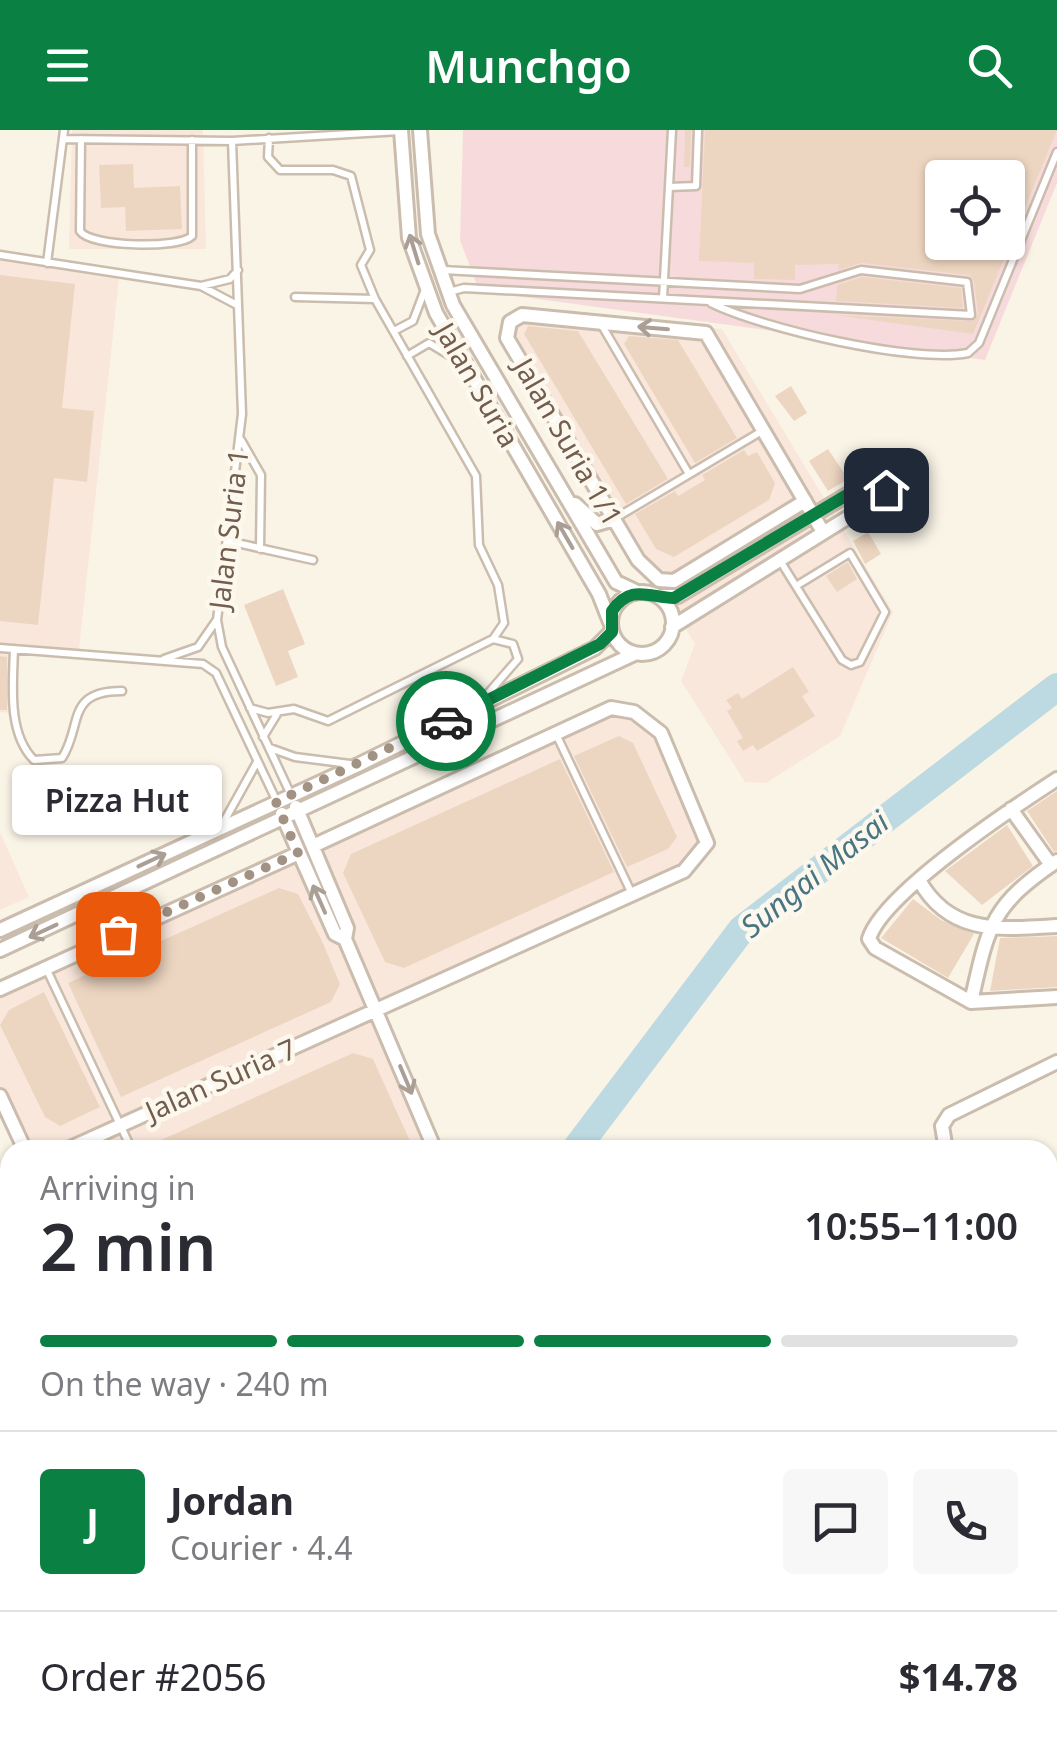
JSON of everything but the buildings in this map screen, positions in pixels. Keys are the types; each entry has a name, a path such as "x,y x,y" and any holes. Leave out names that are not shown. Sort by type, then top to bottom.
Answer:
{"street":[{"name":"Jalan Suria","path":"420,130 428,234 448,292 616,582 637,592"},
{"name":"Jalan Suria","path":"401,131 409,238 436,313 599,594 611,627"},
{"name":"Jalan Suria 1/1","path":"763,430 706,333 522,315 510,322 506,338 638,560 659,580 674,581 805,502"},
{"path":"763,430 822,532"},
{"path":"0,930 358,765 595,648 611,627 618,602 637,592 678,596 872,480 886,484 884,495 672,627 662,647 634,654 0,950"},
{"path":"562,491 593,522 601,525 614,519"},
{"path":"658,596 671,612 672,627"},
{"path":"611,627 616,642 634,654"},
{"name":"Jalan Suria 7","path":"89,1140 684,871 707,843 661,733 634,712 611,708 556,734"},
{"path":"313,846 556,734"},
{"path":"1057,779 919,880 872,928 868,939 875,948 971,1002 1057,997"},
{"path":"291,796 348,928 345,939 431,1140"},
{"path":"276,802 334,934 345,939"},
{"path":"971,1002 987,930 1004,902 1054,863 1011,809"},
{"path":"0,989 298,853"},
{"path":"919,880 943,912 987,930 1057,926"},
{"path":"944,1140 942,1126 949,1115 1057,1062"},
{"path":"0,1096 20,1140"}],"lane":[{"path":"663,298 672,130"},
{"path":"669,188 696,186 698,130"},
{"path":"46,264 64,135 82,139 232,141 401,131"},
{"path":"250,708 277,713 294,709 328,721 493,639 504,624 505,612 498,585 479,545 476,476 374,299 361,265 370,250 358,187 351,176 333,170 280,170 268,158 269,138"},
{"path":"82,139 80,231 95,242 136,243 182,243 192,236 192,140"},
{"name":"Jalan Suria 1","path":"232,141 239,269 240,439 217,620 222,647 291,796"},
{"path":"705,300 756,324 872,346 968,353 979,343 1057,152"},
{"path":"0,255 201,286 238,306"},
{"path":"201,286 230,279 239,269"},
{"path":"440,270 800,289 861,270 967,282 972,291 971,315 464,288 448,292"},
{"path":"394,331 418,314 425,283"},
{"path":"294,297 374,299"},
{"path":"600,323 689,474"},
{"path":"406,356 429,343 467,367"},
{"path":"614,519 763,430"},
{"path":"240,439 260,475 260,548"},
{"path":"228,541 314,560"},
{"path":"778,558 842,660 860,662 885,612 850,553 796,586"},
{"path":"162,660 198,646 217,620"},
{"path":"476,706 518,659 513,644 493,639"},
{"path":"0,648 203,664 216,673 276,802"},
{"path":"14,649 15,717 21,740 34,760 62,758 81,706 104,691 122,691"},
{"path":"264,737 277,713"},
{"path":"556,734 632,895"},
{"path":"268,747 295,758 358,765"},
{"path":"219,828 257,760"},
{"path":"46,967 127,1140"}],"shaded area":[{"path":"72,130 203,130 206,249 69,249"},
{"path":"463,130 1057,130 1057,183 985,360 479,291 460,240"},
{"path":"0,258 119,279 79,650 18,646 11,713 0,712"},
{"path":"521,309 722,329 893,612 840,736 766,783 745,782 681,681 695,644 503,321"},
{"path":"609,702 636,708 665,730 713,843 704,861 688,876 383,1014 438,1140 14,1140 0,1110 0,982"},
{"path":"0,832 29,897 0,910"}],"waterway":[{"name":"Sungai Masai","path":"583,1140 742,929 1057,687"}],"way so far":[{"path":"118,934 298,853 276,802 446,721"}],"place":[{"name":"Pizza Hut","path":"118,934"}],"route":[{"path":"446,721 600,644 612,632 612,611 626,595 648,592 674,598 872,480 882,480 886,490"}]}
